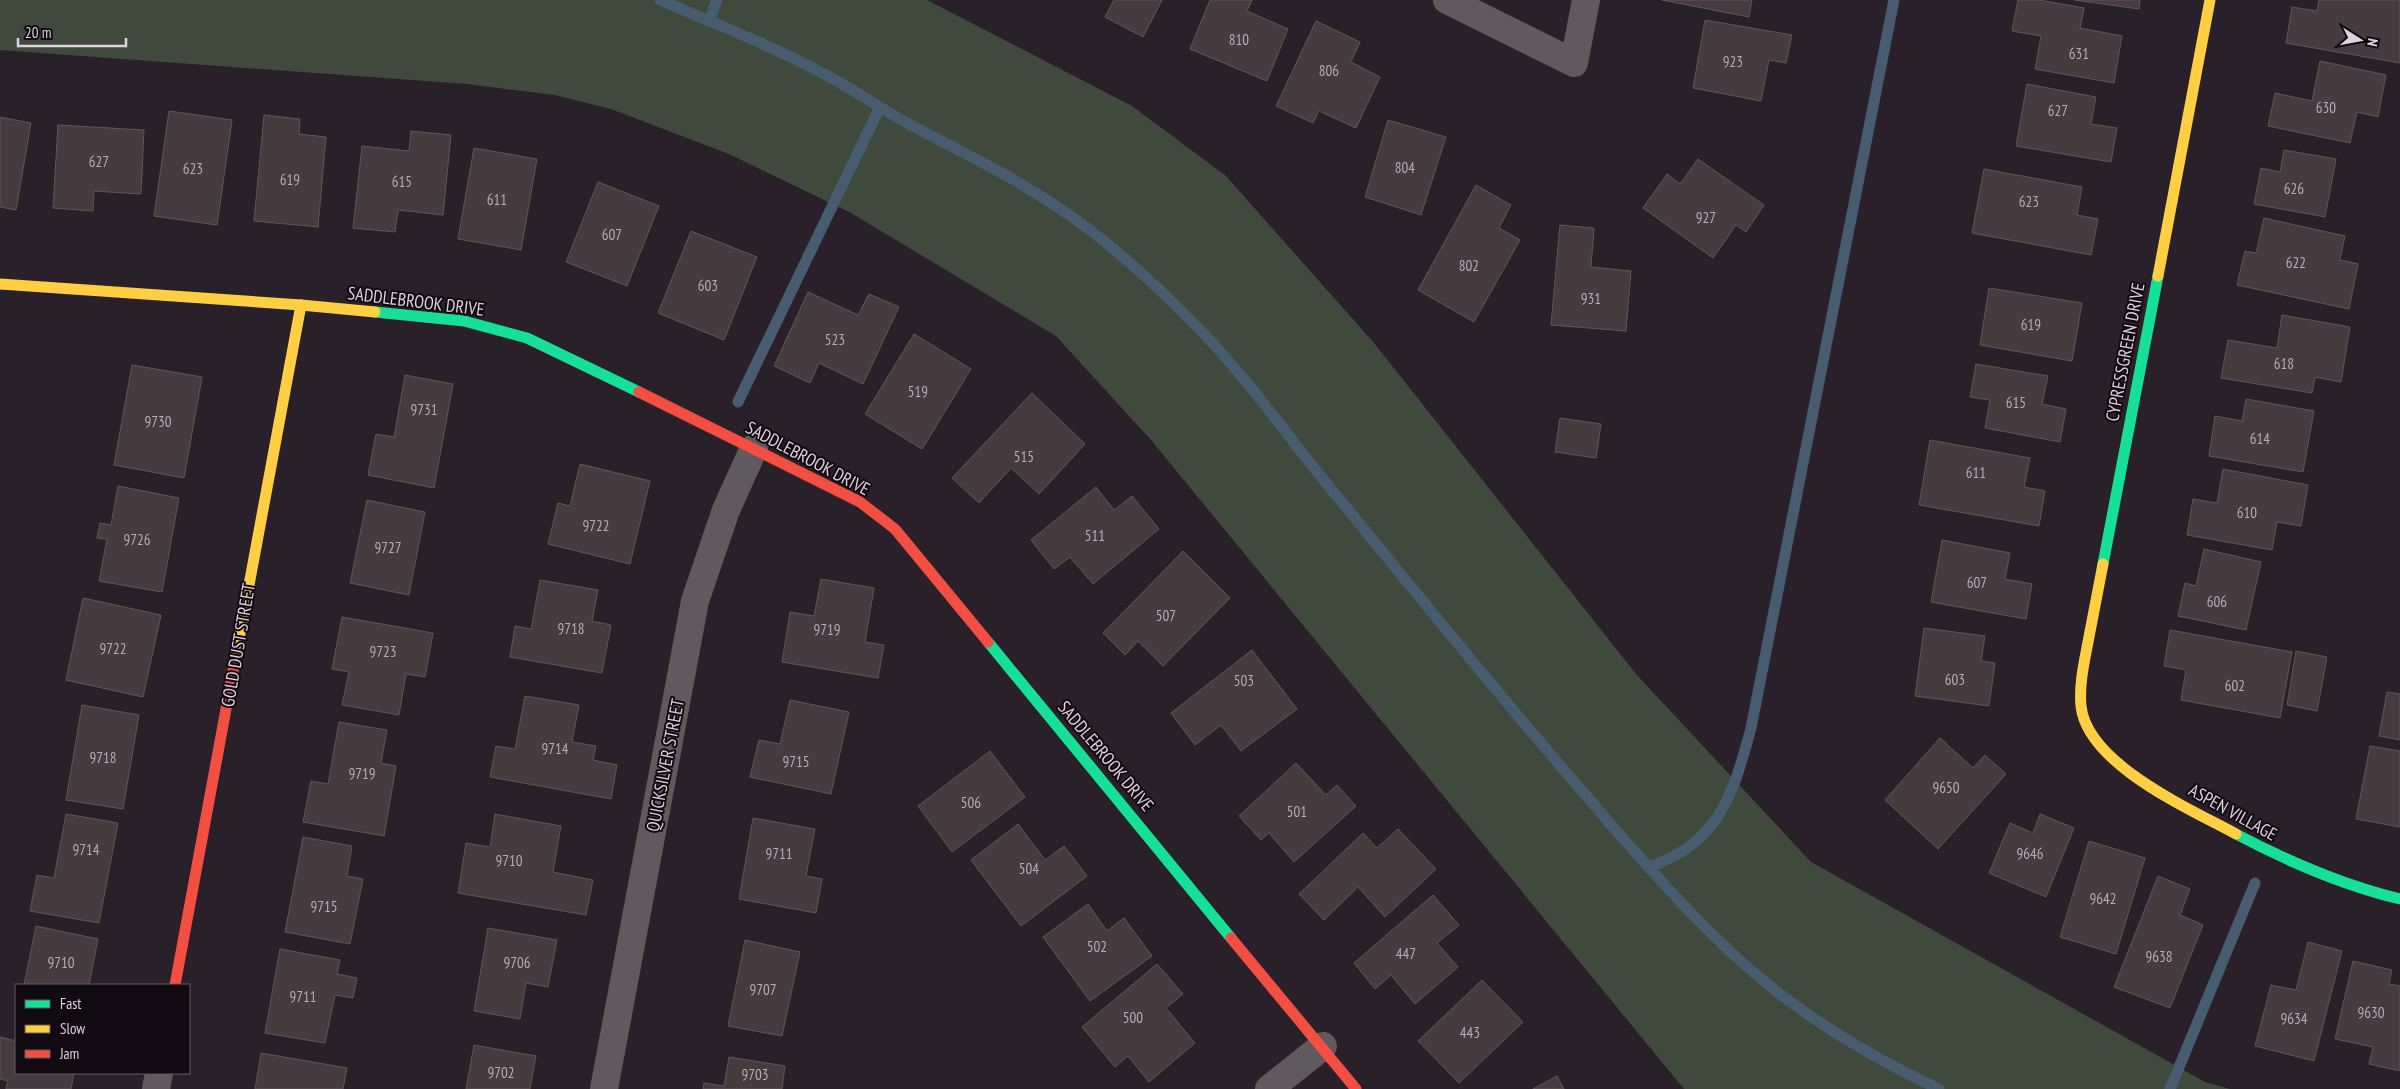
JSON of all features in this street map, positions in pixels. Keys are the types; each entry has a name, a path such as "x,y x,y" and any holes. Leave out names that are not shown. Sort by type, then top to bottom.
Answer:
{"street":[{"path":"1447,0 1574,63 1586,0"},
{"name":"CYPRESSGREEN DRIVE","path":"2079,711 2083,668 2210,0"},
{"name":"SADDLEBROOK DRIVE","path":"0,284 301,306 464,321 527,338 754,448 860,502 895,529 1323,1046 1356,1089"},
{"name":"GOLD DUST STREET","path":"175,984 301,306"},
{"name":"QUICKSILVER STREET","path":"604,1089 695,601 726,510 754,448"},
{"name":"ASPEN VILLAGE","path":"2079,711 2094,740 2123,770 2262,850 2324,876 2400,899"},
{"path":"1269,1089 1323,1046"},
{"path":"156,1089 159,1074"}],"green space":[{"path":"0,0 927,0 1132,106 1226,176 1374,343 1636,674 1811,862 2205,1082 2230,1089 1684,1089 1151,440 1056,336 851,213 729,154 611,109 555,95 467,84 0,50"}],"building":[{"path":"1114,0 1162,0 1143,37 1105,17"},
{"path":"1210,0 1252,0 1247,11 1288,29 1267,81 1190,49"},
{"path":"1662,0 1752,0 1749,17"},
{"path":"2018,0 2039,0 2084,8 2080,28 2122,36 2114,83 2035,69 2041,36 2012,31"},
{"path":"2074,0 2140,0 2139,9"},
{"path":"2319,0 2400,0 2400,63 2286,43 2292,7 2317,11"},
{"path":"1705,20 1792,35 1786,63 1769,60 1761,101 1693,88"},
{"path":"1316,21 1360,42 1351,62 1380,77 1356,128 1319,111 1313,123 1276,106"},
{"path":"2320,61 2386,75 2378,117 2357,112 2350,143 2268,126 2275,93 2312,101"},
{"path":"2027,84 2096,97 2091,124 2117,128 2111,162 2016,146"},
{"path":"169,111 232,120 217,225 154,216"},
{"path":"264,115 300,119 299,134 326,137 318,227 254,221"},
{"path":"0,117 31,123 16,210 0,207"},
{"path":"1388,120 1446,137 1421,215 1365,197"},
{"path":"58,125 144,130 141,194 94,191 93,211 53,208"},
{"path":"411,131 451,135 443,215 398,210 395,232 353,228 362,146 409,151"},
{"path":"474,148 537,159 521,250 458,239"},
{"path":"2284,150 2336,159 2325,217 2254,204 2261,168 2280,172"},
{"path":"1698,159 1764,205 1746,232 1736,225 1713,258 1643,208 1667,174 1680,184"},
{"path":"1984,169 2082,187 2077,215 2098,219 2091,255 1972,233"},
{"path":"598,182 659,206 627,286 566,262"},
{"path":"1476,185 1511,205 1499,228 1520,240 1474,322 1418,290"},
{"path":"2264,218 2345,236 2340,260 2358,264 2349,309 2237,285 2245,251 2256,253"},
{"path":"1560,225 1594,228 1591,267 1631,271 1626,331 1551,325"},
{"path":"691,231 757,257 724,340 658,313"},
{"path":"1989,288 2082,303 2072,361 1980,345"},
{"path":"808,292 858,315 869,294 899,307 863,384 819,363 810,383 774,366"},
{"path":"2282,315 2350,327 2341,382 2315,377 2312,393 2221,378 2228,340 2277,348"},
{"path":"914,334 971,369 922,449 865,414"},
{"path":"1976,364 2048,376 2042,404 2066,409 2060,442 1985,428 1990,400 1970,397"},
{"path":"132,365 202,377 184,478 114,465"},
{"path":"405,375 453,384 434,488 368,475 376,434 394,437"},
{"path":"1032,393 1085,444 1039,494 1011,468 979,503 952,478"},
{"path":"2246,399 2314,411 2303,472 2209,456 2215,416 2242,421"},
{"path":"1560,418 1601,424 1596,458 1555,452"},
{"path":"1930,440 2030,458 2024,487 2045,491 2039,526 1919,505"},
{"path":"580,464 650,481 630,564 548,544 558,503 570,506"},
{"path":"2223,469 2308,485 2301,526 2277,522 2272,550 2187,535 2193,499 2217,503"},
{"path":"118,486 179,498 162,592 99,581 107,539 97,538 100,523 111,525"},
{"path":"1096,487 1114,510 1132,496 1159,529 1093,584 1070,557 1054,569 1031,540"},
{"path":"367,500 425,512 409,595 350,583"},
{"path":"1942,540 2010,553 2005,579 2032,584 2026,619 1931,602"},
{"path":"2204,549 2261,562 2246,630 2178,616 2185,583 2196,586"},
{"path":"1183,551 1230,598 1163,666 1138,641 1125,655 1103,633"},
{"path":"821,579 874,588 865,642 884,645 878,678 782,662 790,612 814,616"},
{"path":"540,580 598,590 592,621 611,625 602,673 510,657 515,626 531,629"},
{"path":"83,598 161,615 143,697 66,680"},
{"path":"342,617 433,633 425,677 406,674 399,715 342,705 349,672 332,669"},
{"path":"1924,628 1985,636 1981,661 1995,663 1989,706 1915,696"},
{"path":"2170,630 2292,652 2280,718 2181,700 2186,670 2164,666"},
{"path":"1252,650 1297,709 1241,751 1221,725 1195,745 1171,713"},
{"path":"2296,651 2327,657 2317,711 2287,705"},
{"path":"2387,692 2400,694 2400,740 2379,736"},
{"path":"525,696 579,705 572,742 596,746 593,760 617,765 611,799 490,777 496,746 515,749"},
{"path":"790,700 849,712 831,794 750,777 759,740 780,744"},
{"path":"82,705 139,715 123,809 66,800"},
{"path":"339,722 387,730 381,763 396,766 384,836 303,822 311,781 328,784"},
{"path":"1940,738 1973,768 1985,755 2006,774 1938,849 1885,800"},
{"path":"2370,746 2400,751 2400,827 2356,819"},
{"path":"990,751 1025,797 952,852 918,806"},
{"path":"1296,763 1326,795 1337,785 1356,806 1294,862 1269,833 1261,840 1239,816"},
{"path":"66,814 118,823 99,923 30,911 37,875 54,878"},
{"path":"495,814 561,826 553,872 593,880 586,915 458,893 466,843 490,847"},
{"path":"2040,814 2074,828 2046,897 1989,873 2010,823 2033,833"},
{"path":"753,818 815,829 806,876 822,879 816,913 739,899"},
{"path":"1018,824 1045,860 1064,846 1087,876 1021,926 971,860"},
{"path":"1398,829 1436,869 1385,917 1358,887 1324,920 1299,894 1363,833 1377,848"},
{"path":"303,837 352,846 347,876 363,879 350,944 285,932"},
{"path":"2089,841 2145,858 2116,954 2060,937"},
{"path":"2158,876 2190,889 2180,915 2203,925 2170,1008 2114,987"},
{"path":"1433,895 1459,925 1437,943 1458,967 1415,1004 1391,975 1375,989 1354,963"},
{"path":"1088,904 1107,931 1124,918 1152,956 1090,1001 1043,937"},
{"path":"36,926 98,939 89,984 24,984"},
{"path":"488,928 557,940 548,987 526,983 520,1019 474,1011"},
{"path":"745,940 800,952 782,1036 728,1026"},
{"path":"2308,942 2342,951 2314,1061 2255,1046 2271,985 2296,990"},
{"path":"280,949 340,960 337,974 357,978 353,998 335,995 325,1043 265,1033"},
{"path":"2353,961 2392,970 2389,984 2400,986 2400,1071 2369,1064 2373,1047 2335,1039"},
{"path":"1157,964 1183,994 1166,1008 1195,1043 1149,1082 1128,1056 1115,1067 1082,1027"},
{"path":"1482,980 1523,1022 1459,1083 1418,1041"},
{"path":"0,1037 15,1041 15,1074 74,1074 71,1089 6,1089 8,1081 0,1079"},
{"path":"474,1045 536,1056 530,1089 466,1089"},
{"path":"261,1053 347,1068 343,1089 255,1089"},
{"path":"729,1057 785,1066 782,1089 703,1089 704,1083 724,1086"},
{"path":"1557,1076 1564,1089 1533,1089"}],"waterway":[{"path":"660,0 763,44 834,79 905,122 1024,186 1062,210 1118,253 1187,317 1234,367 1318,473 1494,687 1622,837 1694,916 1767,984 1813,1018 1862,1049 1939,1089"},
{"path":"709,21 717,0"},
{"path":"1649,867 1673,857 1708,830 1730,795 1751,728 1894,0"},
{"path":"738,402 880,107"},
{"path":"2170,1089 2255,883"}],"traffic: fast":[{"path":"2103,564 2158,276"},
{"path":"375,312 464,321 527,338 639,392"},
{"path":"988,642 1231,938"},
{"path":"2236,834 2316,872 2357,887 2400,899"}],"traffic: slow":[{"path":"2158,276 2210,0"},
{"path":"0,284 375,312"},
{"path":"236,655 301,305"},
{"path":"2103,564 2081,682 2081,706 2087,727 2101,747 2143,782 2193,812 2236,834"}],"traffic: jam":[{"path":"639,392 860,502 895,529 988,642"},
{"path":"175,984 236,655"},
{"path":"1231,938 1356,1089"}]}
